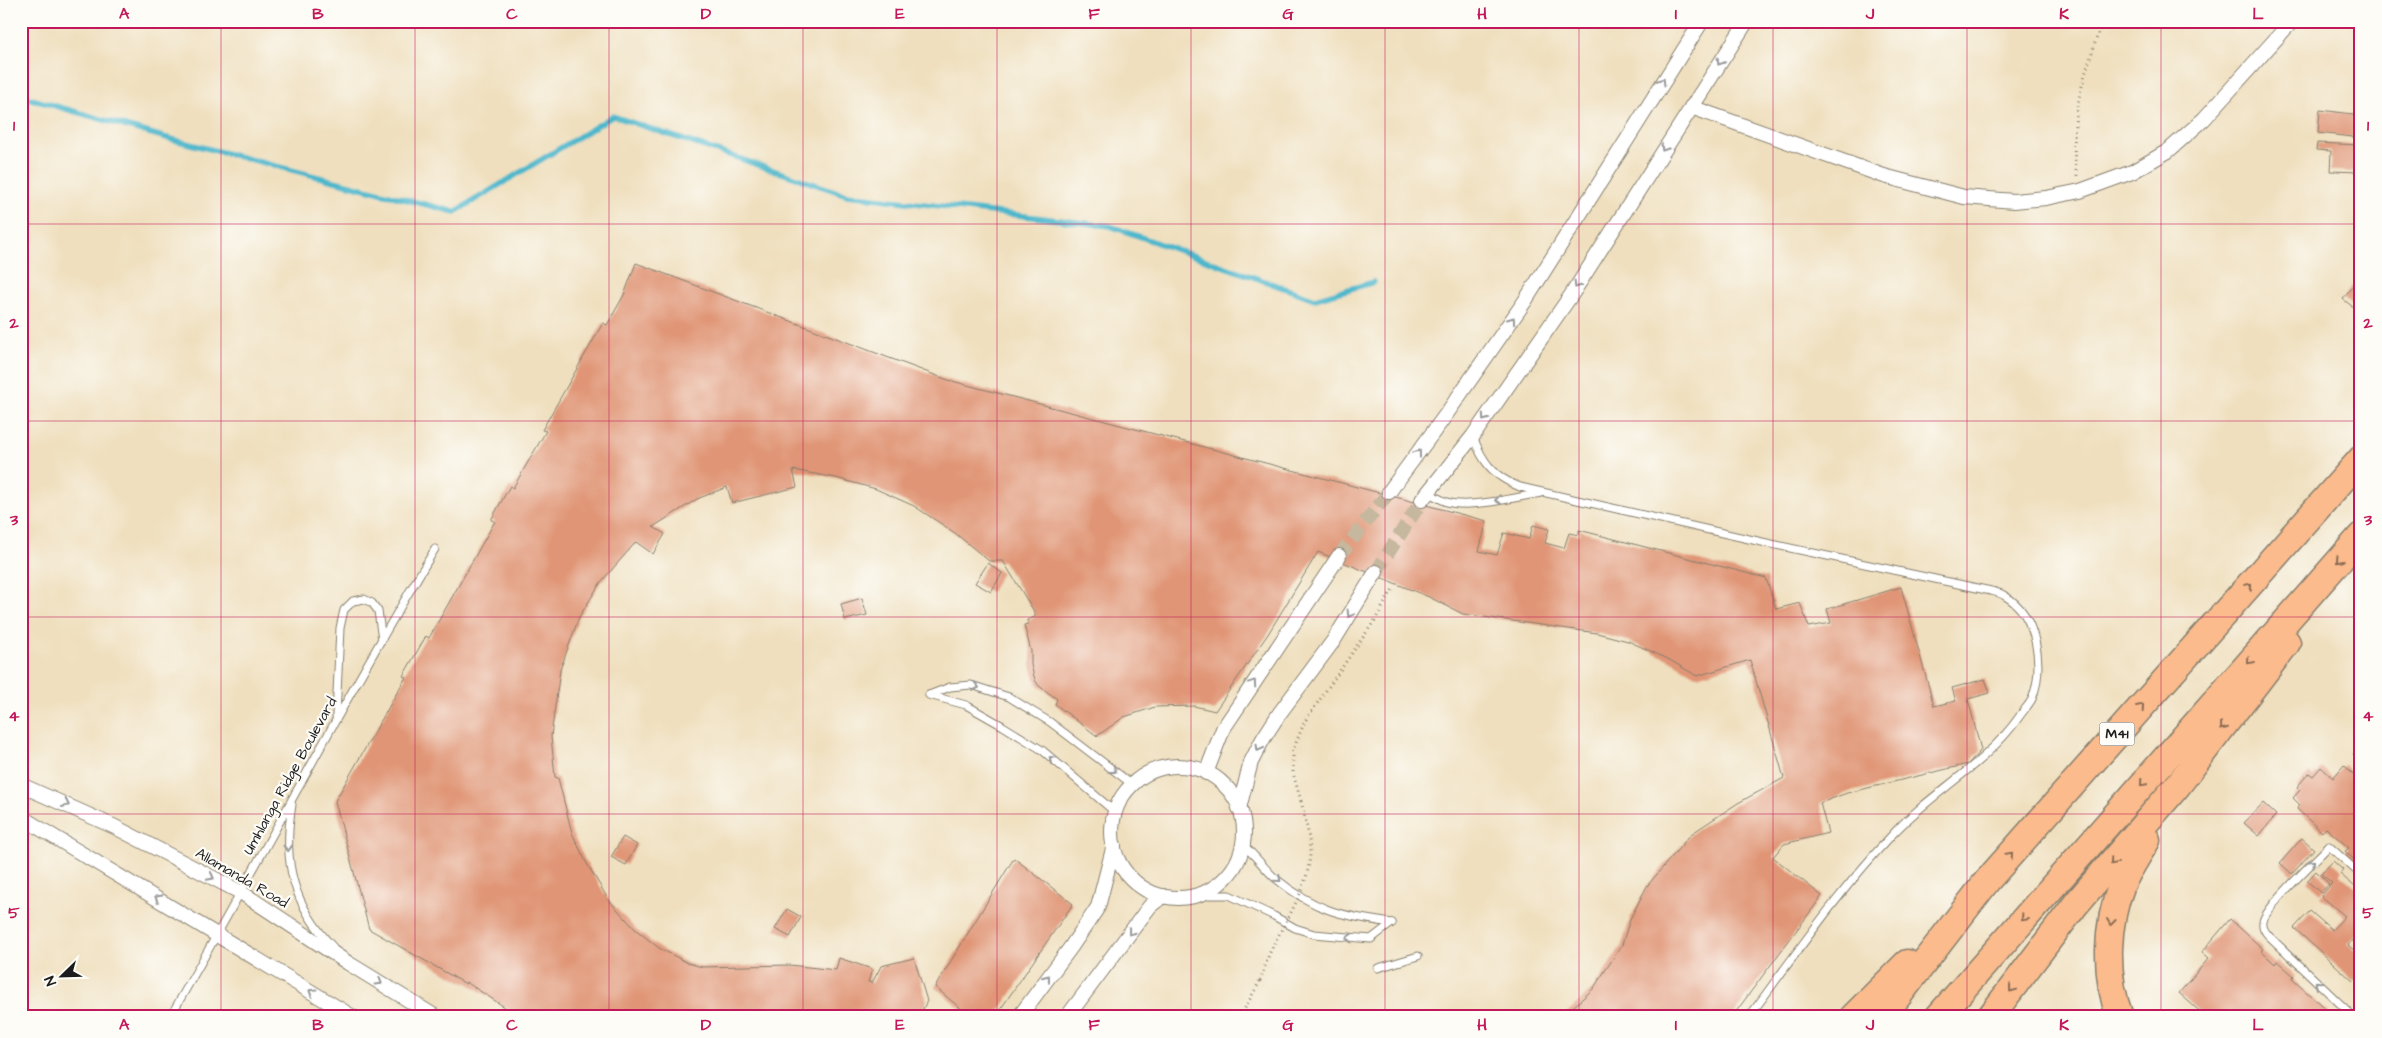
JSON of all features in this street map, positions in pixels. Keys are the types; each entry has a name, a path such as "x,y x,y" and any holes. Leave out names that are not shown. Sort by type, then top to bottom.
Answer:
{"highway":[{"name":"M41","path":"1882,1017 1988,881 2361,459"},
{"path":"1938,1017 2361,536"},
{"path":"1990,1017 2076,904 2178,785 2280,653 2309,605 2317,585"},
{"path":"2120,1017 2110,964 2109,940 2113,912 2123,882 2178,785"},
{"path":"1853,1017 1988,881"}],"street":[{"path":"1389,492 1445,416 1525,301 1702,21"},
{"path":"1426,497 1472,436 1572,294 1690,107 1747,21"},
{"path":"1690,107 1884,176 1964,197 2014,201 2046,198 2080,191 2132,172 2168,151 2204,119 2292,21"},
{"path":"1206,773 1223,729 1339,556"},
{"path":"1240,808 1251,762 1263,739 1279,714 1334,640 1376,572"},
{"path":"1182,766 1206,773 1226,787 1240,808 1243,820 1243,845 1234,868 1227,877 1208,891 1186,898 1163,896 1147,890 1133,880 1119,860 1113,824 1121,800 1133,785 1146,774 1170,767 1182,766"},
{"name":"Allamanda Road","path":"21,785 115,827 242,893 436,1017"},
{"path":"21,817 353,1017"},
{"path":"1019,1017 1098,907 1115,844"},
{"path":"1067,1017 1150,906 1163,896"}],"lane":[{"path":"1472,436 1487,466 1498,477 1520,487 1762,542 1991,591 2005,596 2019,609 2033,636 2038,659 2036,682 2032,699 2014,726 1977,764 1927,801 1892,834 1854,877 1749,1017"},
{"path":"1426,497 1455,503 1496,500 1547,492"},
{"name":"Umhlanga Ridge Boulevard","path":"170,1017 242,893 336,719 435,549"},
{"path":"336,719 340,628 344,610 353,601 364,599 378,611 382,641"},
{"path":"1116,813 1042,750 966,705 929,695 950,687 971,685 1009,697 1050,722 1133,785"},
{"path":"293,800 288,828 292,880 299,901 324,938 348,962"},
{"path":"1198,895 1229,895 1295,928 1314,934 1371,939 1392,923 1356,918 1312,905 1274,877 1256,855 1243,845"},
{"path":"2354,1017 2269,936 2263,926 2263,920 2272,906 2329,846 2361,875"},
{"path":"1378,968 1418,956"}],"path":[{"path":"2080,191 2073,134 2077,102 2102,21"},
{"path":"1240,1017 1260,981 1272,948 1298,901 1310,855 1307,827 1292,773 1293,750 1305,720 1375,620 1394,586"}],"building":[{"path":"2320,110 2361,115 2361,138 2318,133"},
{"path":"2317,143 2361,145 2361,172 2330,171 2331,151 2316,150"},
{"path":"636,263 948,380 1487,521 1479,551 1497,555 1504,533 1529,539 1533,525 1549,529 1545,543 1564,548 1569,533 1579,535 1579,530 1766,578 1776,609 1800,603 1809,627 1831,623 1827,609 1901,587 1934,706 1956,701 1952,688 1985,679 1990,693 1968,699 1981,750 1968,764 1847,793 1820,803 1828,833 1784,844 1773,857 1822,896 1732,1017 1562,1017 1593,989 1622,945 1630,919 1647,886 1691,834 1738,803 1784,778 1750,660 1697,676 1668,659 1628,641 1597,633 1463,614 1429,597 1318,552 1268,634 1215,711 1194,706 1155,707 1124,717 1097,736 1055,704 1057,699 1039,686 1035,680 1031,665 1031,651 1024,625 1028,624 1027,620 1035,617 1035,613 1003,561 989,561 955,533 914,506 876,489 836,478 793,470 797,487 732,503 727,487 697,499 653,527 665,534 653,554 636,542 601,582 579,617 560,670 551,736 555,777 558,778 572,833 586,862 608,899 635,929 659,948 688,963 702,967 789,965 836,970 839,958 872,969 868,982 872,983 881,966 914,958 927,1001 923,1009 930,1017 520,1017 466,982 466,984 369,929 335,801 406,677 403,676 426,636 429,638 495,521 491,520 510,486 513,488 546,431 542,430 603,323 607,325 624,295"},
{"path":"2361,276 2361,307 2358,311 2343,299"},
{"path":"988,563 1002,573 991,592 975,583"},
{"path":"862,598 867,615 845,620 841,604"},
{"path":"2361,745 2361,761 2353,754"},
{"path":"2344,765 2357,778 2361,774 2361,866 2345,851 2349,848 2326,828 2322,832 2297,809 2300,805 2293,798 2300,790 2297,787 2309,773 2313,776 2321,767 2333,778"},
{"path":"2263,803 2276,815 2259,836 2244,823"},
{"path":"623,837 637,845 626,865 611,857"},
{"path":"2302,838 2314,849 2292,874 2280,863"},
{"path":"1014,858 1073,904 995,1017 971,1017 935,987"},
{"path":"2333,861 2343,870 2340,874 2361,892 2361,930 2348,945 2361,956 2361,972 2353,981 2294,928 2310,911 2332,930 2345,916 2321,896 2332,883 2321,874"},
{"path":"2316,871 2329,884 2321,893 2307,881"},
{"path":"787,909 801,917 790,937 775,929"},
{"path":"2230,919 2263,949 2261,951 2275,964 2277,961 2294,976 2292,979 2329,1012 2325,1017 2206,1017 2179,993 2209,958 2202,952"}],"waterway":[{"path":"21,96 163,137 455,212 613,116 847,195 1110,226 1315,299 1374,282"}],"tunnel":[{"path":"1339,556 1389,492"},
{"path":"1376,572 1422,500"}]}
